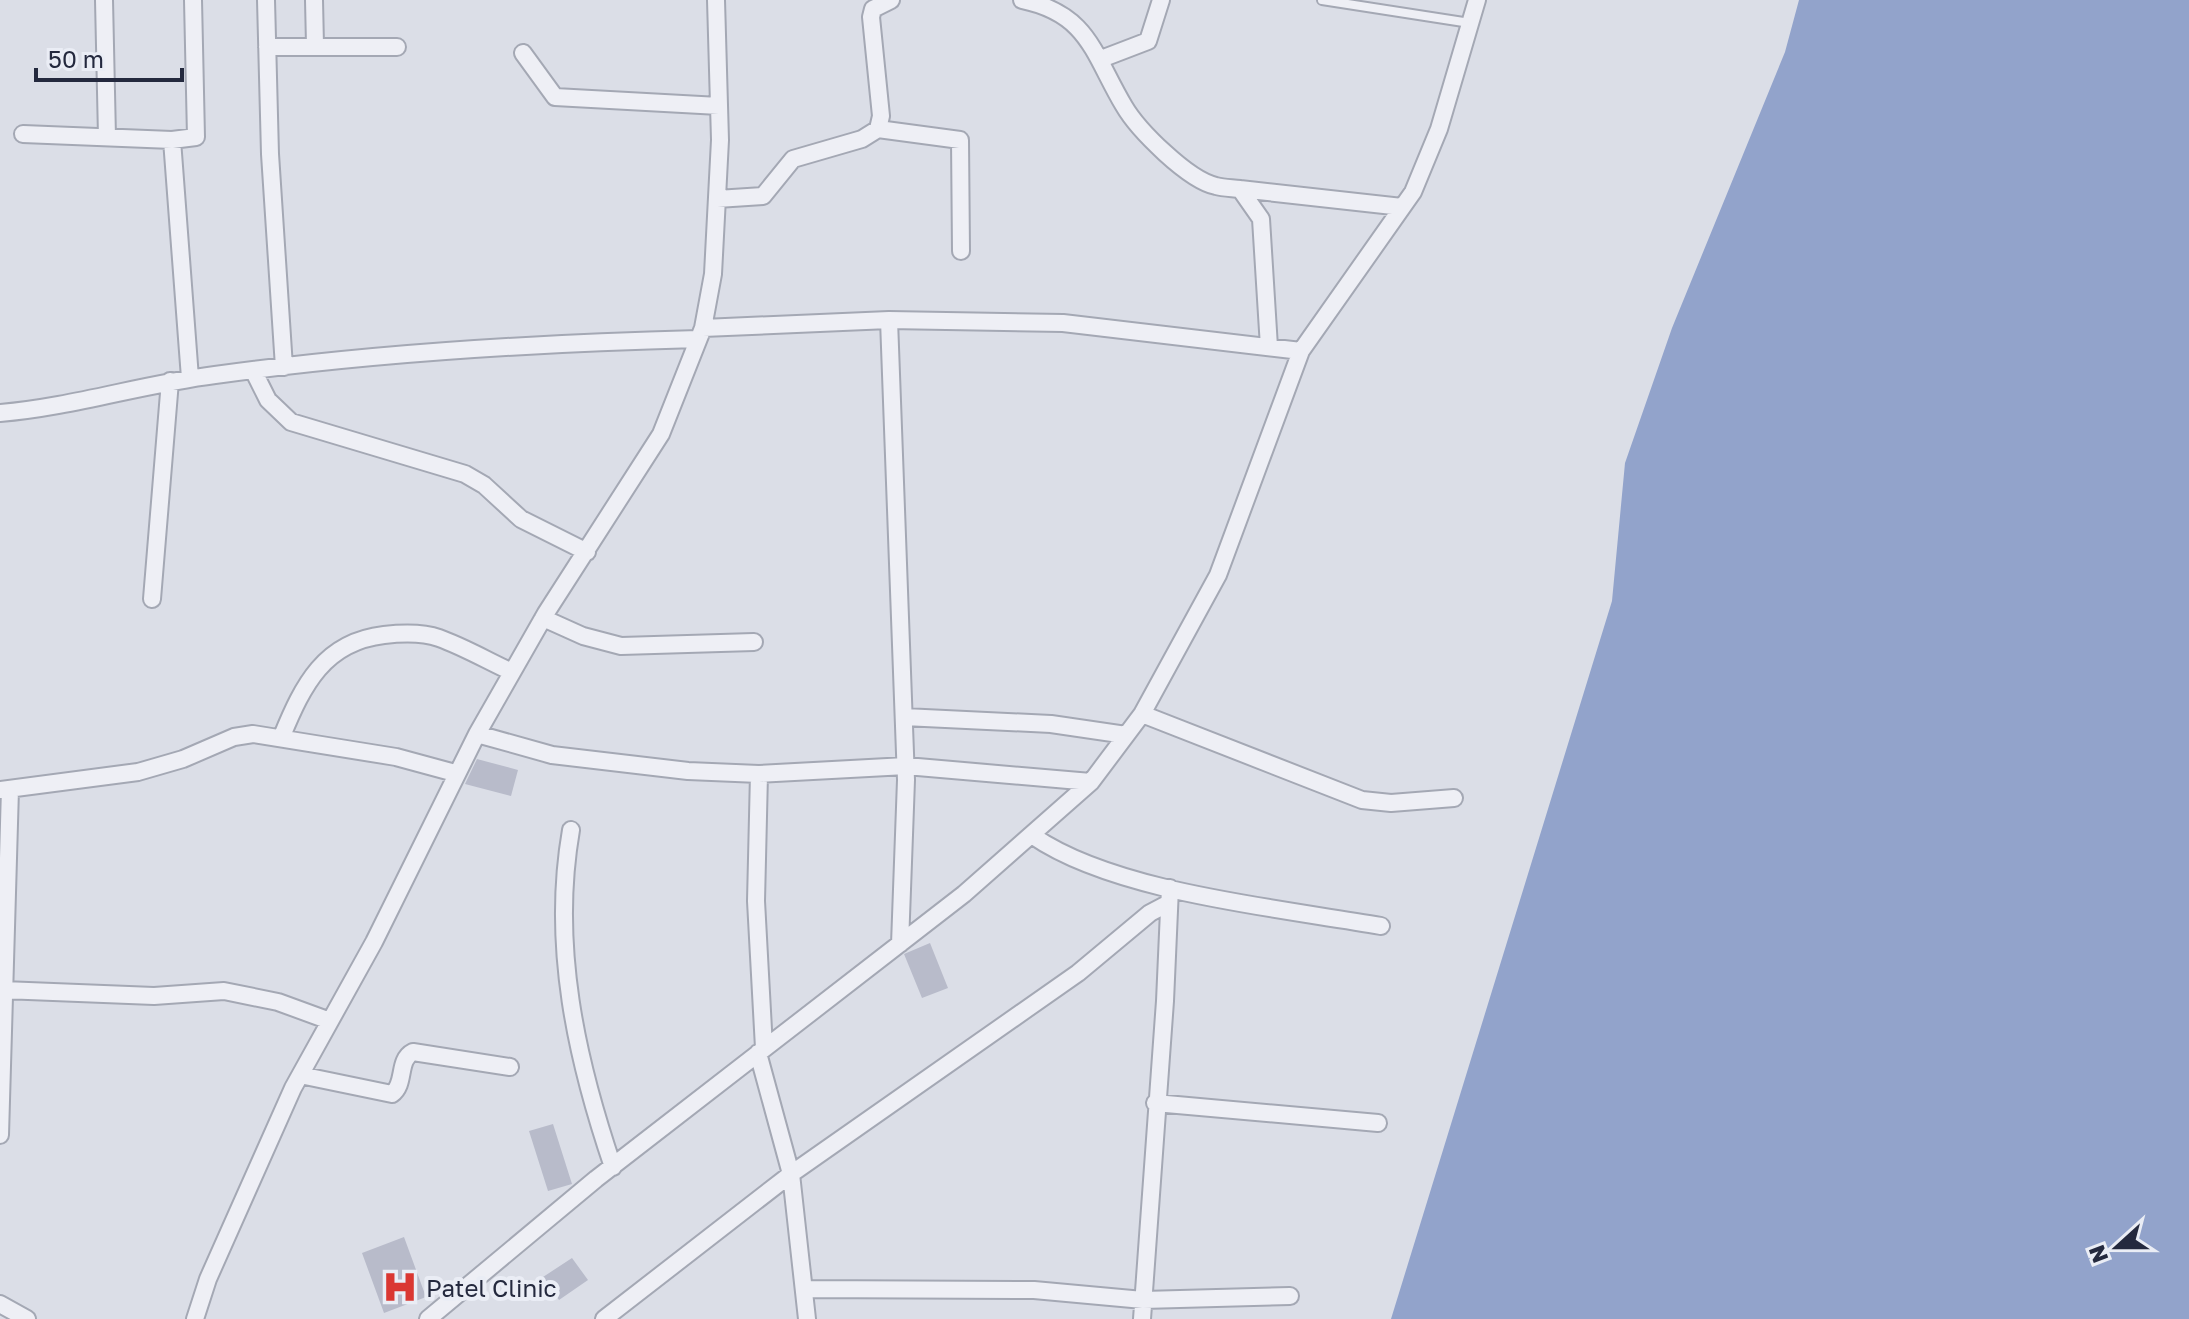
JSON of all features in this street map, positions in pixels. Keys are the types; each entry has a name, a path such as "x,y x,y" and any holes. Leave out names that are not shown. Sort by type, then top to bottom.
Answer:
{"street":[{"path":"104,0 107,137"},
{"path":"23,134 192,139 197,134 193,0"},
{"path":"266,0 270,154 284,367"},
{"path":"314,0 315,45"},
{"path":"195,1319 208,1279 300,1075 374,942 455,773 543,618 661,434 701,333 713,274 717,199 719,106 716,0"},
{"path":"878,129 881,116 871,17 873,9 891,0"},
{"path":"1022,0 1055,8 1082,32 1101,59 1124,106 1151,140 1214,186 1402,207"},
{"path":"1101,59 1148,41 1161,0"},
{"path":"428,1319 613,1167 900,944 1033,836 1091,782 1142,714 1218,575 1301,351 1413,192 1439,129 1477,0"},
{"path":"267,47 397,47"},
{"path":"523,53 555,97 719,106"},
{"path":"717,199 763,196 793,159 862,139 878,129 960,140 961,251"},
{"path":"172,140 190,378"},
{"path":"1240,189 1261,219 1269,347"},
{"path":"0,413 170,381 253,370 435,351 889,320 1063,323 1301,351"},
{"path":"889,320 906,766 900,944"},
{"path":"253,370 268,400 291,422 465,474 484,485 521,519 587,552"},
{"path":"152,599 170,381"},
{"path":"543,618 583,636 621,646 754,642"},
{"path":"282,736 314,671 330,654 352,642 379,635 418,634 438,638 512,672"},
{"path":"1142,714 1362,800 1391,803 1454,798"},
{"path":"904,717 1051,724 1126,735"},
{"path":"477,734 552,755 688,771 759,774 906,766 1091,782"},
{"path":"0,1135 5,790 138,772 183,759 234,737 282,736 396,757 455,773"},
{"path":"759,774 756,901 761,1051 791,1174 807,1319"},
{"path":"571,830 562,891 572,1020 589,1098 613,1167"},
{"path":"1033,836 1060,854 1169,896 1381,926"},
{"path":"1142,1319 1155,1103 1165,1001 1169,896"},
{"path":"604,1319 791,1174 1078,973 1169,896"},
{"path":"2,987 154,996 224,991 278,1002 330,1021"},
{"path":"300,1075 392,1094 398,1089 405,1058 413,1052 510,1067"},
{"path":"1155,1103 1378,1123"},
{"path":"804,1289 1034,1290 1143,1300 1290,1296"},
{"path":"0,1304 27,1319"}],"lane":[{"path":"1322,0 1470,23"}],"water":[{"path":"1799,0 2189,0 2189,1319 1391,1319 1612,601 1625,463 1672,328 1785,52"}],"building":[{"path":"477,759 518,770 511,796 465,784"},
{"path":"930,943 948,988 922,998 904,954"},
{"path":"553,1124 572,1184 548,1191 529,1131"},
{"path":"404,1237 426,1297 384,1313 362,1253"},
{"path":"572,1258 588,1280 559,1300 543,1277"}],"place":[{"name":"Patel Clinic","path":"400,1287"}]}
